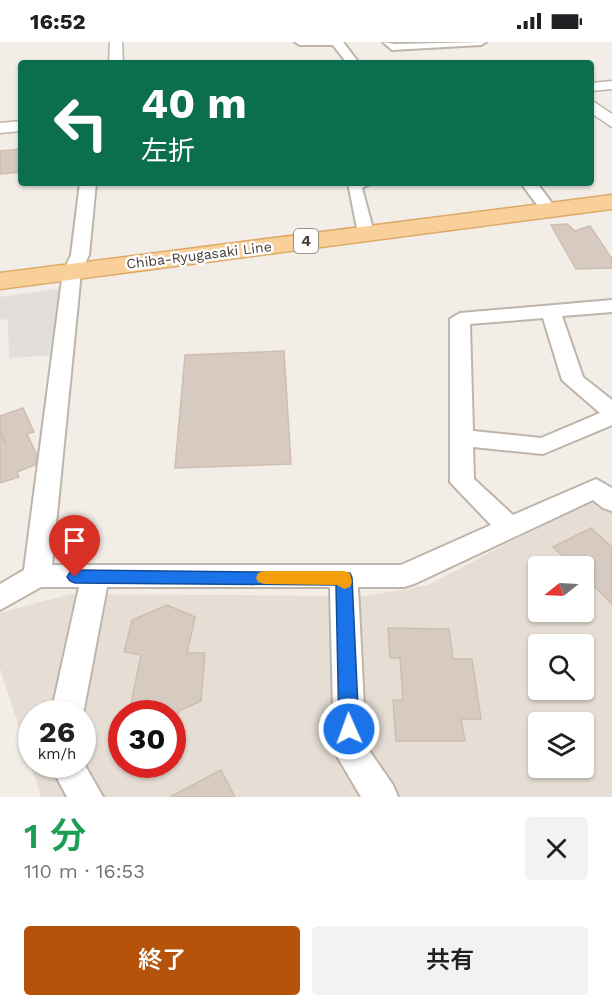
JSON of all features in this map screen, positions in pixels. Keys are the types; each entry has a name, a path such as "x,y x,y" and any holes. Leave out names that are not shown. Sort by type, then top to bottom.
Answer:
{"main road":[{"name":"Chiba-Ryugasaki Line","path":"0,281 612,202"}],"street":[{"path":"116,42 116,60"},
{"path":"300,42 331,42"},
{"path":"337,42 351,60"},
{"path":"393,48 482,42"},
{"path":"594,87 612,85"},
{"path":"594,107 612,122"},
{"path":"0,128 18,126"},
{"path":"37,576 72,272 80,255 88,186"},
{"path":"354,186 366,233"},
{"path":"531,186 549,210"},
{"path":"510,527 462,482 460,319 612,306"},
{"path":"551,311 573,380 612,411"},
{"path":"461,438 543,446 612,416"},
{"path":"0,598 37,576 344,578 404,576 596,488 612,502"},
{"path":"70,700 95,577"},
{"path":"344,578 350,751 381,797"},
{"path":"75,778 86,797"}],"shaded area":[{"path":"65,288 57,355 9,358 8,319 0,320 0,297"},
{"path":"584,503 600,503 612,513 612,797 41,797 35,778 96,778 96,700 18,700 18,725 0,668 0,613 70,594 367,596 428,585"}],"building":[{"path":"18,149 18,172 0,174 0,151"},
{"path":"567,224 575,231 590,226 612,259 612,268 576,269 551,225"},
{"path":"284,351 291,464 175,468 185,355"},
{"path":"23,408 34,432 27,434 37,455 35,465 17,472 19,477 0,483 0,432 6,444 0,430 0,416"},
{"path":"591,528 612,547 612,604 594,586 594,556 562,556 553,547"},
{"path":"167,605 195,617 187,653 205,653 201,701 186,708 186,700 132,700 141,655 124,652 132,620"},
{"path":"388,628 449,629 453,659 472,659 481,719 461,719 465,741 396,741 393,700 403,700 400,658 390,658"},
{"path":"221,770 235,797 170,797"}],"slow traffic":[{"path":"264,578 344,578 344,582"}],"route":[{"path":"75,577 344,578 349,729"}]}
